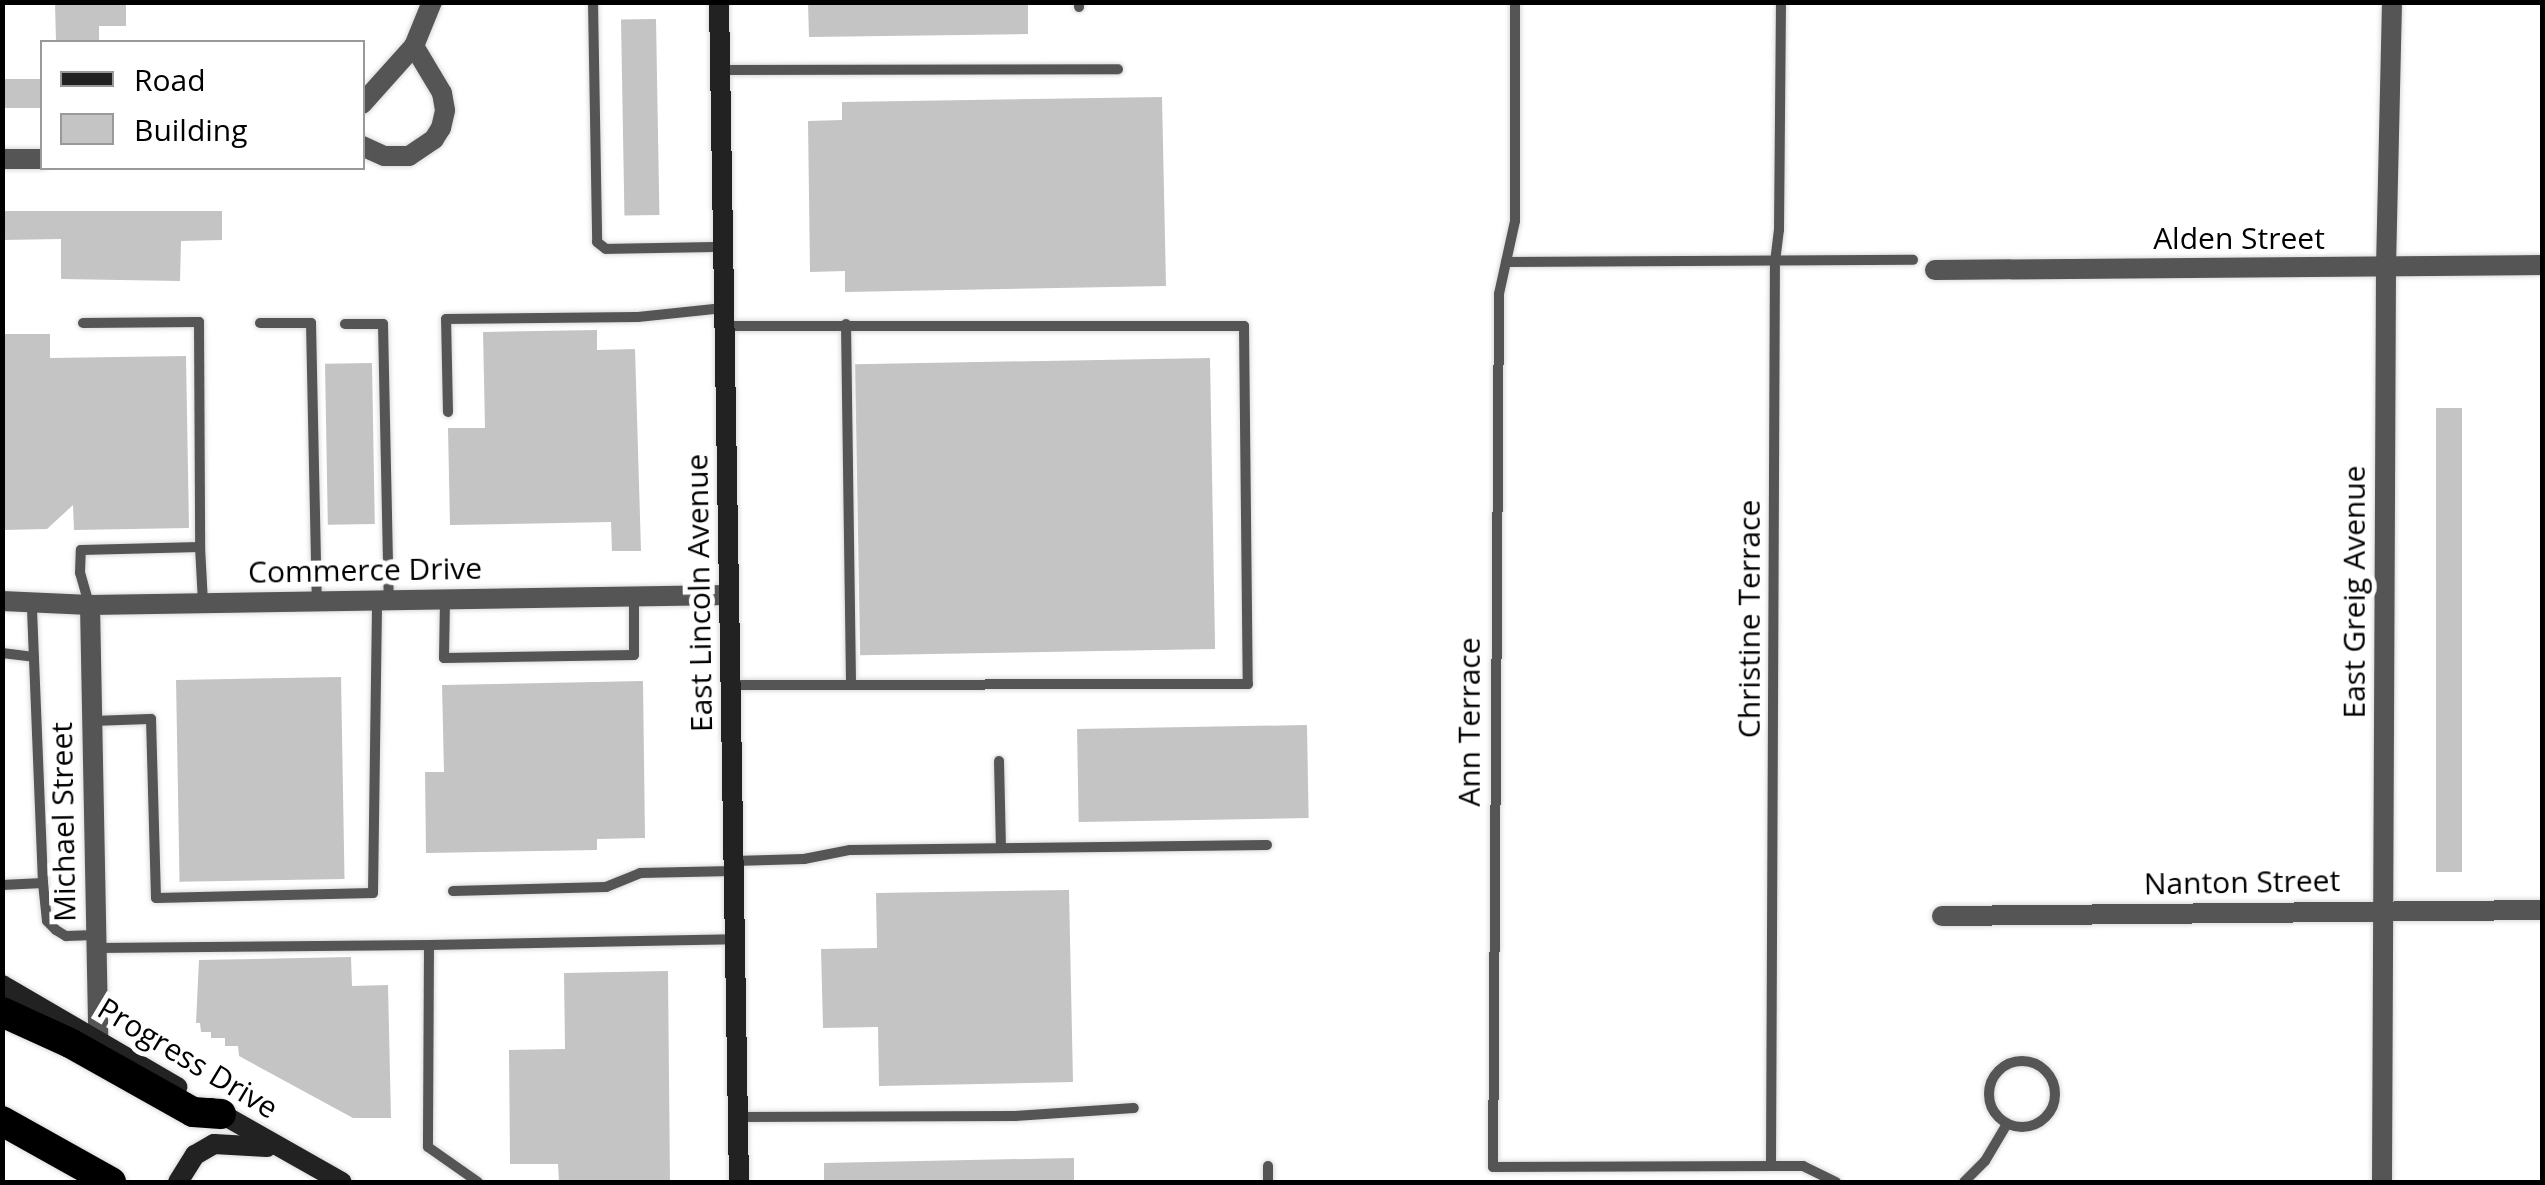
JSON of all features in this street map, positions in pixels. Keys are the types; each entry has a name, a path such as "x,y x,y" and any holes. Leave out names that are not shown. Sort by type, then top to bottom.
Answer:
{"highway":[{"path":"2,1012 70,1044 193,1112 221,1114"},
{"path":"2,1121 111,1182"}],"street":[{"path":"365,101 414,46 432,2"},
{"name":"East Lincoln Avenue","path":"719,2 739,1182"},
{"name":"East Greig Avenue","path":"2382,1182 2386,267 2392,2"},
{"path":"365,147 384,156 409,156 434,139 440,128 445,110 442,93 414,46"},
{"path":"2,159 40,159"},
{"name":"Alden Street","path":"1935,270 2542,264"},
{"name":"Commerce Drive","path":"2,601 90,605 729,595"},
{"name":"Michael Street","path":"90,605 98,1038"},
{"name":"Nanton Street","path":"1942,916 2542,910"},
{"name":"Progress Drive","path":"2,984 342,1182"},
{"path":"183,1173 204,1149 225,1142 283,1150"}],"lane":[{"path":"593,2 597,242 606,249 724,246"},
{"name":"Ann Terrace","path":"1514,2 1515,221 1498,314 1493,1166 1771,1165"},
{"name":"Christine Terrace","path":"1771,1165 1775,262 1779,230 1781,2"},
{"path":"720,70 1118,69"},
{"path":"1506,262 1913,260"},
{"path":"448,412 446,319 638,317 686,309 725,317 846,324 1244,326 1248,684 731,685"},
{"path":"84,324 199,322 203,603"},
{"path":"260,323 312,323 317,600"},
{"path":"91,721 151,720 156,898 373,893 383,600 384,324 344,324"},
{"path":"846,324 851,685"},
{"path":"90,605 80,572 81,550 200,547"},
{"path":"445,599 444,658 634,655 634,597"},
{"path":"32,604 43,883 47,921 66,936 96,942 429,945 735,939"},
{"path":"2,653 34,657"},
{"path":"999,761 1001,848"},
{"path":"453,891 606,888 640,874 804,859 850,850 1267,845"},
{"path":"2,885 43,883"},
{"path":"429,945 428,1148 478,1182"},
{"path":"2014,1061 2037,1064 2052,1080 2051,1110 2026,1127 2006,1124 1991,1107 1988,1096 1995,1074 2014,1061"},
{"path":"737,1117 1016,1116 1134,1108"},
{"path":"1964,1182 1985,1160 2006,1124"},
{"path":"1771,1165 1803,1166 1836,1182"},
{"path":"1268,1166 1268,1182"}],"building":[{"path":"126,2 126,26 99,26 99,40 56,40 55,3"},
{"path":"808,2 1010,2 1028,5 1028,34 809,37"},
{"path":"656,19 659,215 624,216 621,20"},
{"path":"2,79 40,79 40,108 2,108"},
{"path":"1162,97 1166,286 845,292 845,271 810,272 808,121 842,120 842,102"},
{"path":"2,211 222,211 222,240 181,241 180,281 61,279 61,239 2,240"},
{"path":"597,330 597,350 635,349 641,551 612,551 611,522 450,525 448,428 485,428 483,332"},
{"path":"2,334 50,334 50,358 186,356 189,528 74,530 73,505 47,529 2,530"},
{"path":"1210,358 1215,649 860,655 855,364"},
{"path":"372,363 375,524 328,525 325,364"},
{"path":"2436,408 2462,408 2462,872 2436,872"},
{"path":"341,677 345,879 180,882 176,680"},
{"path":"643,681 645,838 597,839 597,850 426,853 425,772 444,772 442,685"},
{"path":"1307,725 1309,818 1079,822 1077,729"},
{"path":"1069,890 1073,1082 879,1086 878,1027 823,1028 821,949 877,948 876,893"},
{"path":"351,957 352,986 388,985 391,1118 353,1118 239,1056 238,1046 225,1046 225,1038 211,1038 211,1032 201,1032 200,1023 196,1023 199,960"},
{"path":"668,971 670,1182 559,1182 558,1164 510,1164 509,1050 565,1049 564,973"},
{"path":"1074,1158 1074,1182 824,1182 824,1163"}]}
